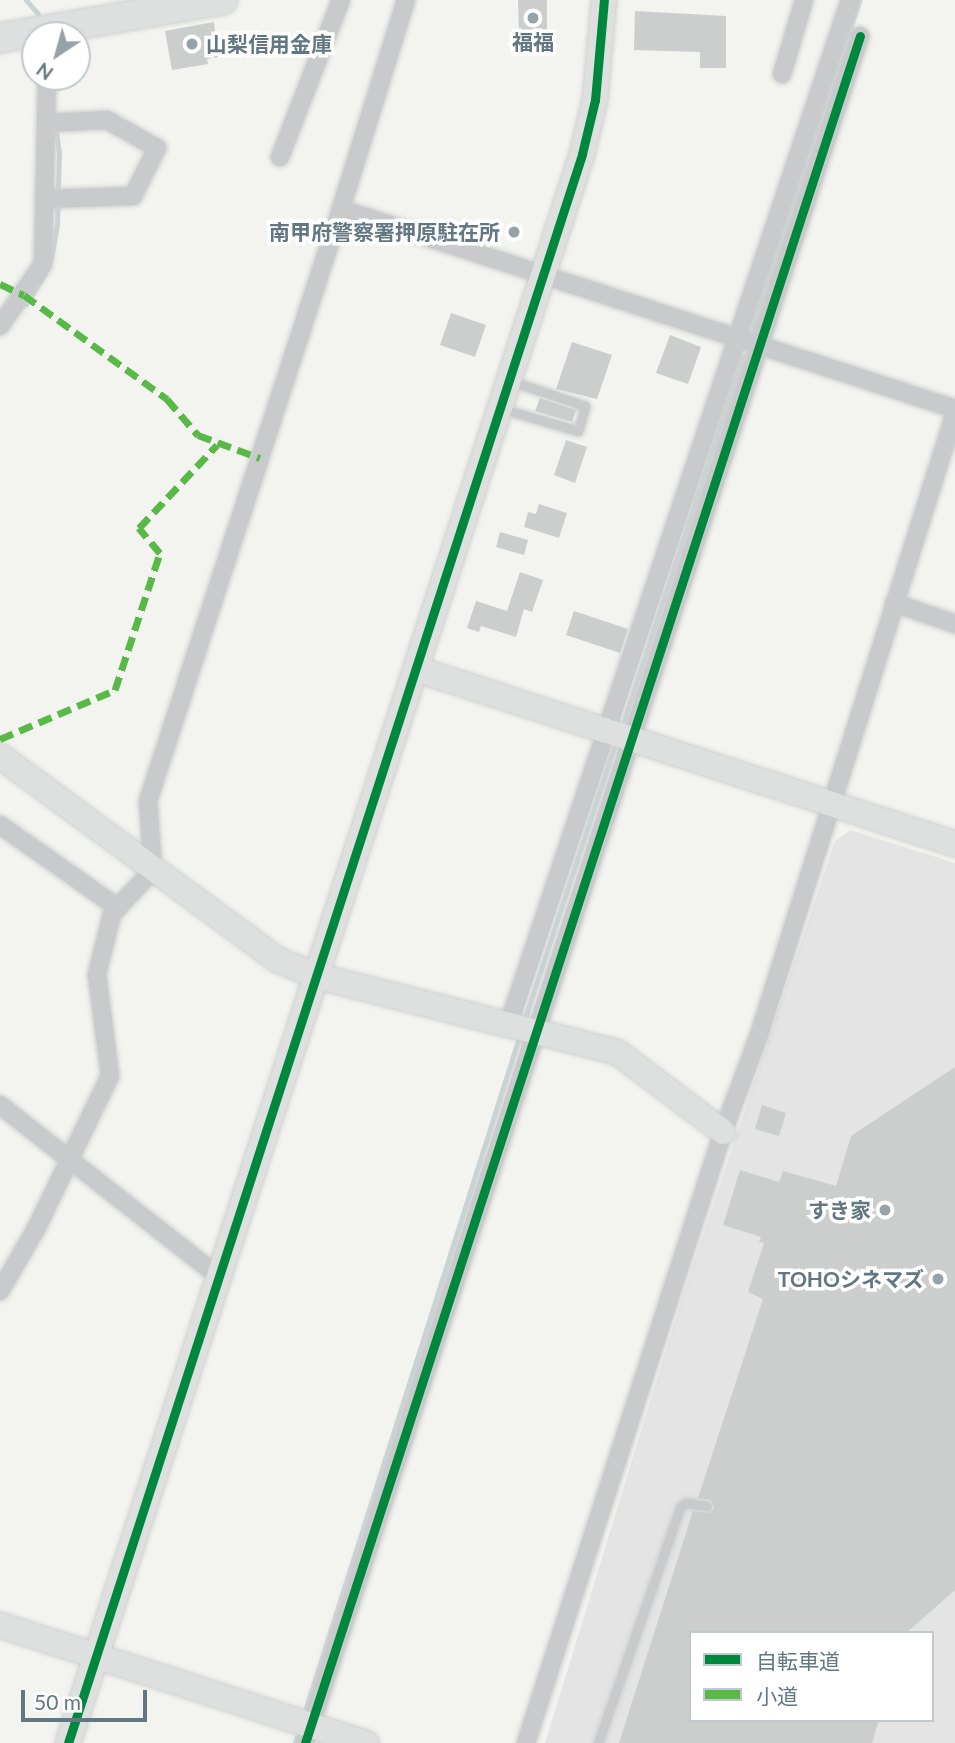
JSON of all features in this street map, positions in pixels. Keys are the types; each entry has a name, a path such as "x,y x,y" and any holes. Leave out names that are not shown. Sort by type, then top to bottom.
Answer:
{"main road":[{"path":"91,24 223,0"},
{"path":"0,38 21,35"}],"street":[{"path":"280,157 341,0"},
{"path":"0,1291 110,1076 97,974 118,908 153,870 148,802 341,209 406,0"},
{"path":"68,1743 542,277 595,100 604,0"},
{"path":"782,74 804,0"},
{"path":"509,1023 850,0"},
{"path":"308,1734 540,1030 860,36"},
{"path":"0,326 43,264 47,91"},
{"path":"44,199 133,196 157,148 107,120 46,123"},
{"path":"341,209 955,411 759,1035 723,1132 526,1743"},
{"path":"894,603 955,624"},
{"path":"416,669 955,844"},
{"path":"0,756 251,943 316,976 540,1030 617,1052 723,1132"},
{"path":"0,825 118,908"},
{"path":"0,1105 68,1162 219,1277"},
{"path":"0,1625 96,1656 308,1734 366,1743"}],"lane":[{"path":"500,408 578,431 585,406 509,381"},
{"path":"598,1743 680,1507 687,1503 707,1506"}],"shaded area":[{"path":"850,830 955,863 955,1743 545,1743 683,1295 835,841"}],"building":[{"name":"福福","path":"518,0 547,0 547,37 519,37"},
{"path":"635,11 726,16 726,68 700,68 700,52 634,50"},
{"name":"山梨信用金庫","path":"214,22 218,57 207,59 208,64 172,70 165,31"},
{"path":"451,313 486,325 475,357 440,345"},
{"path":"670,335 701,347 688,384 656,373"},
{"path":"572,342 612,355 597,399 556,389"},
{"path":"540,398 576,410 572,422 535,411"},
{"path":"566,440 587,447 575,483 554,475"},
{"path":"539,504 567,513 559,538 524,527 528,512 536,514"},
{"path":"500,532 528,540 524,555 496,547"},
{"path":"520,572 543,580 532,612 524,609 516,637 481,626 479,632 467,628 476,601 507,611"},
{"path":"574,611 628,629 620,653 566,635"},
{"path":"955,1067 955,1590 908,1631 689,1631 689,1722 878,1722 872,1743 619,1743 693,1511 709,1513 714,1508 711,1500 698,1498 763,1299 748,1292 764,1243 759,1242 761,1237 723,1225 740,1170 779,1182 783,1171 836,1186 851,1136"},
{"path":"762,1105 786,1113 779,1136 755,1129"}],"waterway":[{"path":"26,0 38,14"},
{"path":"752,330 859,0"},
{"path":"51,259 57,225 59,153 55,126"},
{"path":"26,304 45,274"},
{"path":"624,720 743,356"},
{"path":"524,1021 614,748"},
{"path":"306,1708 520,1034"},
{"path":"295,1743 297,1737"}],"marked path":[{"path":"0,284 24,295 167,399 198,435 260,458"},
{"path":"0,739 115,690 160,553 139,528 217,445"}],"cycle path":[{"path":"68,1743 582,154 595,100 604,0"},
{"path":"305,1743 860,36"}],"place":[{"name":"福福","path":"533,18"},
{"name":"山梨信用金庫","path":"192,44"},
{"name":"南甲府警察署押原駐在所","path":"514,232"},
{"name":"すき家","path":"885,1210"},
{"name":"TOHOシネマズ","path":"938,1279"}]}
